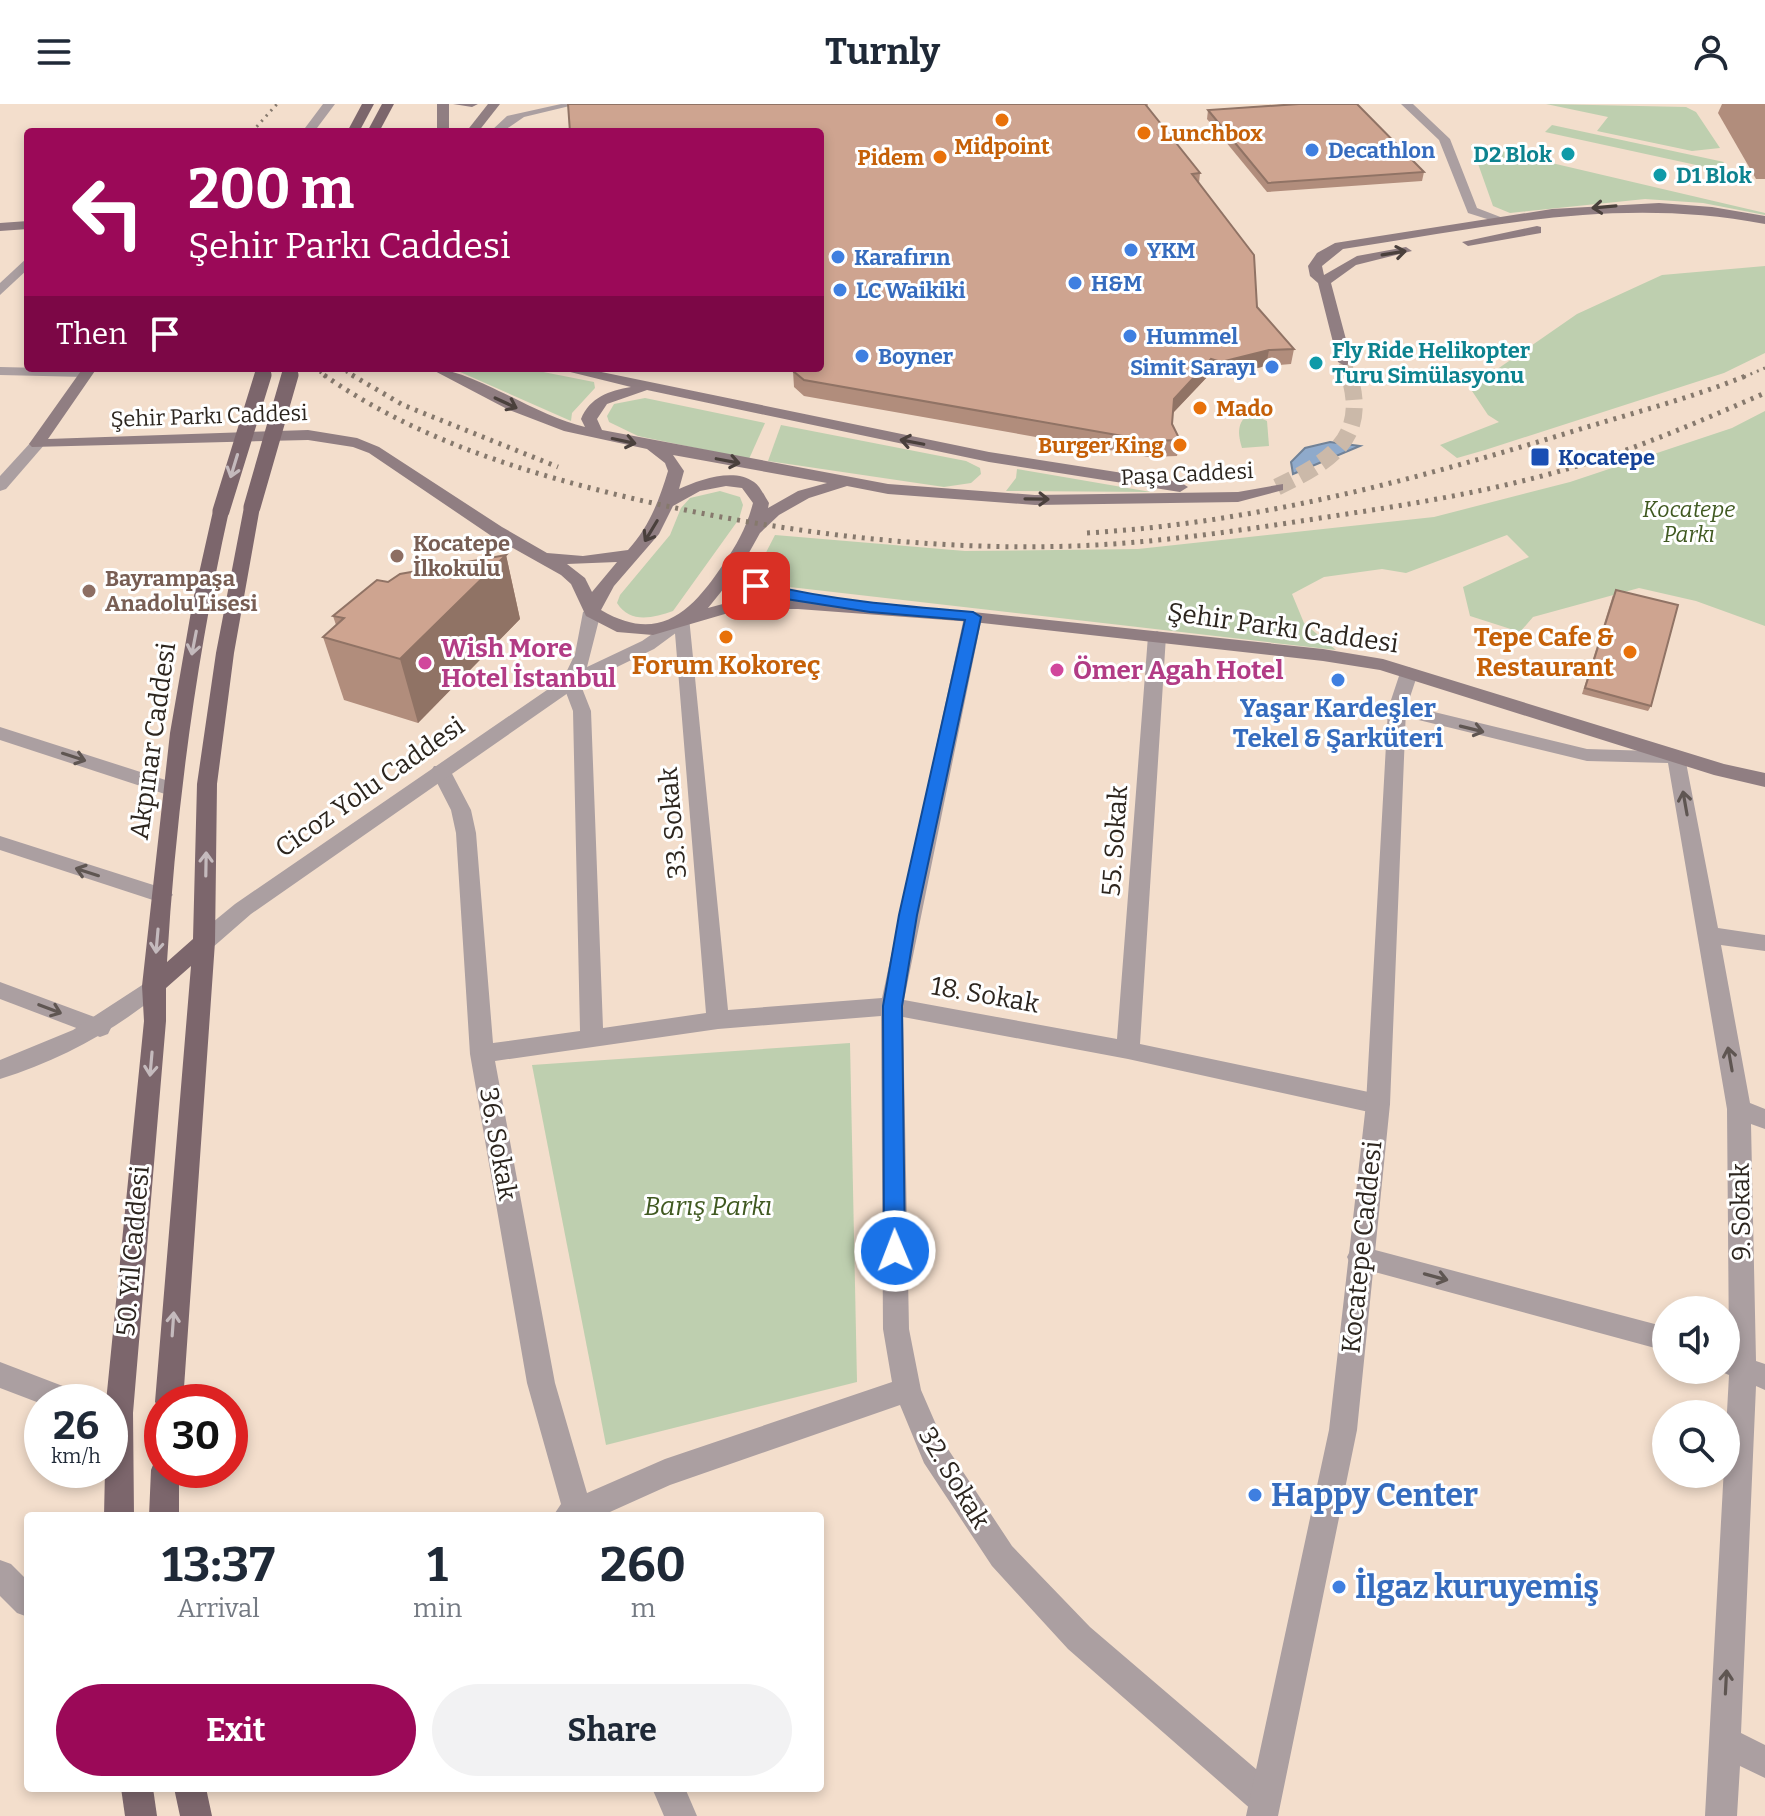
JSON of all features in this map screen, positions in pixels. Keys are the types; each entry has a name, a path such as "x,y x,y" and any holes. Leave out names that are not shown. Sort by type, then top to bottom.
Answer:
{"main road":[{"path":"355,128 368,104"},
{"path":"375,128 388,104"},
{"path":"443,104 443,128"},
{"path":"459,104 472,104"},
{"path":"475,128 494,104"},
{"path":"1317,262 1340,246 1499,221 1635,205 1712,210 1765,220"},
{"path":"1454,244 1604,219 1651,217 1728,224 1765,233"},
{"path":"0,227 24,225"},
{"path":"1317,262 1342,265 1425,248"},
{"path":"1317,262 1317,276 1324,282 1345,362"},
{"path":"1324,282 1342,265"},
{"path":"37,444 87,372"},
{"name":"Akpınar Caddesi","path":"153,986 171,789 192,656 221,511 264,372"},
{"path":"153,986 204,942 207,784 232,613 252,507 291,372"},
{"name":"Paşa Caddesi","path":"444,372 512,406 596,435 888,489 959,496 1193,498 1238,497 1277,487 1180,487 989,457 579,372"},
{"path":"596,435 589,419 597,405 621,392 657,389"},
{"name":"Şehir Parkı Caddesi","path":"37,444 308,435 345,440 374,450 496,531 541,555 579,582 592,612 617,627 653,630 741,604 870,608 1323,655 1409,673 1677,757 1765,780"},
{"path":"592,612 602,586 646,540 665,504 676,471 672,461 652,447"},
{"path":"959,496 996,479 997,467 989,457"},
{"path":"665,504 679,494 707,483 740,482 748,485 761,503 760,516 730,567 708,600 683,621"},
{"path":"751,533 771,512 798,494 838,486 888,489"},
{"name":"Şehir Parkı Caddesi","path":"541,555 583,561 632,555"},
{"name":"Şehir Parkı Caddesi","path":"730,567 738,576 767,591 870,608"},
{"name":"Şehir Parkı Caddesi","path":"1677,757 1765,767"},
{"name":"50. Yıl Caddesi","path":"170,1384 204,942"},
{"name":"50. Yıl Caddesi","path":"117,1384 155,1021 153,986"},
{"name":"50. Yıl Caddesi","path":"118,1488 119,1512"},
{"path":"164,1512 165,1488"},
{"path":"191,1792 196,1816"}],"street":[{"path":"498,128 524,114 572,104"},
{"path":"1407,104 1444,139 1460,173 1457,179 1472,210 1499,221 1515,234"},
{"path":"311,128 328,105"},
{"path":"328,105 331,120 328,128"},
{"path":"0,291 24,265"},
{"path":"0,371 24,371"},
{"path":"0,486 37,444"},
{"path":"592,612 584,654 571,682 582,711 592,1037"},
{"name":"32. Sokak","path":"973,617 908,915 892,1006 896,1329 907,1390 934,1453 1002,1556 1079,1638 1264,1808"},
{"name":"Cicoz Yolu Caddesi","path":"204,942 243,909 571,682 648,645 683,621"},
{"name":"33. Sokak","path":"683,621 718,1020"},
{"name":"55. Sokak","path":"1128,1050 1157,636"},
{"name":"Kocatepe Caddesi","path":"1264,1808 1343,1430 1378,1104 1397,709 1409,673"},
{"path":"1397,709 1587,755 1677,757"},
{"path":"0,733 171,789"},
{"name":"9. Sokak","path":"1677,757 1739,1109 1745,1368 1721,1816"},
{"name":"36. Sokak","path":"441,771 461,810 466,833 482,1054 541,1383 573,1512"},
{"path":"0,843 162,895"},
{"path":"1708,935 1765,943"},
{"path":"0,1070 79,1040 100,1028 153,986"},
{"path":"0,990 100,1028"},
{"name":"18. Sokak","path":"482,1054 718,1020 892,1006 1128,1050 1378,1104"},
{"path":"1739,1109 1765,1119"},
{"path":"1360,1257 1652,1335"},
{"path":"0,1375 24,1384"},
{"path":"578,1512 665,1473 907,1390"},
{"path":"1723,1741 1765,1762"},
{"path":"670,1792 681,1816"}],"green space":[{"path":"1546,104 1686,107 1696,112 1720,148 1692,151 1597,131 1608,117"},
{"path":"1552,125 1724,162 1719,170 1545,132"},
{"path":"1471,144 1765,215 1703,203 1645,199 1510,213 1493,206"},
{"path":"1765,266 1765,353 1724,373 1457,458 1440,445 1499,422 1488,415 1470,388 1577,314 1662,275"},
{"path":"460,372 543,372 594,382 595,388 572,413 571,421"},
{"path":"645,398 765,423 749,459 638,436 609,422 607,416 614,404"},
{"name":"Kocatepe Parkı","path":"1765,411 1765,626 1696,601 1639,588 1533,617 1520,632 1470,616 1463,587 1529,557 1507,535 1406,573 1382,569 1324,577 1292,594 1304,623 1336,650 781,586 766,578 760,564 775,535 965,551 1138,549 1434,517 1570,482 1732,428"},
{"path":"1250,413 1267,421 1269,446 1242,448 1239,429 1242,420"},
{"path":"781,425 966,461 980,468 981,474 971,483 944,487 768,461"},
{"path":"1017,469 1151,492 1006,491 1016,478"},
{"path":"720,491 740,497 743,505 739,519 673,611 642,618 622,610 617,603 620,595 670,535 681,508 690,498"},
{"name":"Barış Parkı","path":"850,1043 857,1382 606,1445 532,1065"}],"water":[{"path":"1330,442 1360,446 1293,474 1291,462 1305,448"}],"building":[{"path":"568,104 1145,104 1200,173 1192,174 1254,255 1257,307 1294,349 1269,350 1221,362 1211,359 1174,399 1172,424 1180,440 1151,441 804,380 794,372 824,372 824,128 570,128"},
{"name":"Decathlon","path":"1357,104 1424,172 1268,183 1208,110"},
{"path":"506,555 400,659 323,637 344,618 333,616 377,580 388,582 400,574"},
{"name":"Tepe Cafe & Restaurant","path":"1616,590 1678,605 1651,706 1585,688"}],"tunnel":[{"path":"1345,362 1349,377"},
{"path":"1277,487 1313,468 1340,446 1354,416 1349,375"}],"railway":[{"path":"256,128 277,104"},
{"path":"1744,377 1765,368"},
{"path":"320,372 325,376"},
{"path":"347,372 355,377"},
{"path":"352,375 403,405 558,467"},
{"path":"1087,533 1211,520 1334,497 1514,449 1684,398 1748,375"},
{"path":"325,376 396,418 434,436 473,452 594,489 689,511 798,530 908,542 1019,547 1138,542 1201,535 1392,507 1488,489 1607,457 1765,393"}],"place":[{"name":"Midpoint","path":"1002,120"},
{"name":"Lunchbox","path":"1144,133"},
{"name":"Decathlon","path":"1312,150"},
{"name":"D2 Blok","path":"1568,154"},
{"name":"Pidem","path":"940,157"},
{"name":"D1 Blok","path":"1660,175"},
{"name":"YKM","path":"1131,250"},
{"name":"Karafırın","path":"838,257"},
{"name":"H&M","path":"1075,283"},
{"name":"LC Waikiki","path":"840,290"},
{"name":"Hummel","path":"1130,336"},
{"name":"Boyner","path":"862,356"},
{"name":"Fly Ride Helikopter Turu Simülasyonu","path":"1316,363"},
{"name":"Simit Sarayı","path":"1272,367"},
{"name":"Mado","path":"1200,408"},
{"name":"Burger King","path":"1180,445"},
{"name":"Kocatepe","path":"1540,457"},
{"name":"Kocatepe İlkokulu","path":"397,556"},
{"name":"Bayrampaşa Anadolu Lisesi","path":"89,591"},
{"name":"Forum Kokoreç","path":"726,637"},
{"name":"Tepe Cafe & Restaurant","path":"1630,652"},
{"name":"Wish More Hotel İstanbul","path":"425,663"},
{"name":"Ömer Agah Hotel","path":"1057,670"},
{"name":"Yaşar Kardeşler Tekel & Şarküteri","path":"1338,680"},
{"name":"Happy Center","path":"1255,1495"},
{"name":"İlgaz kuruyemiş","path":"1339,1587"}],"route":[{"path":"756,586 786,595 870,608 973,617 908,915 892,1006 895,1251"}]}
